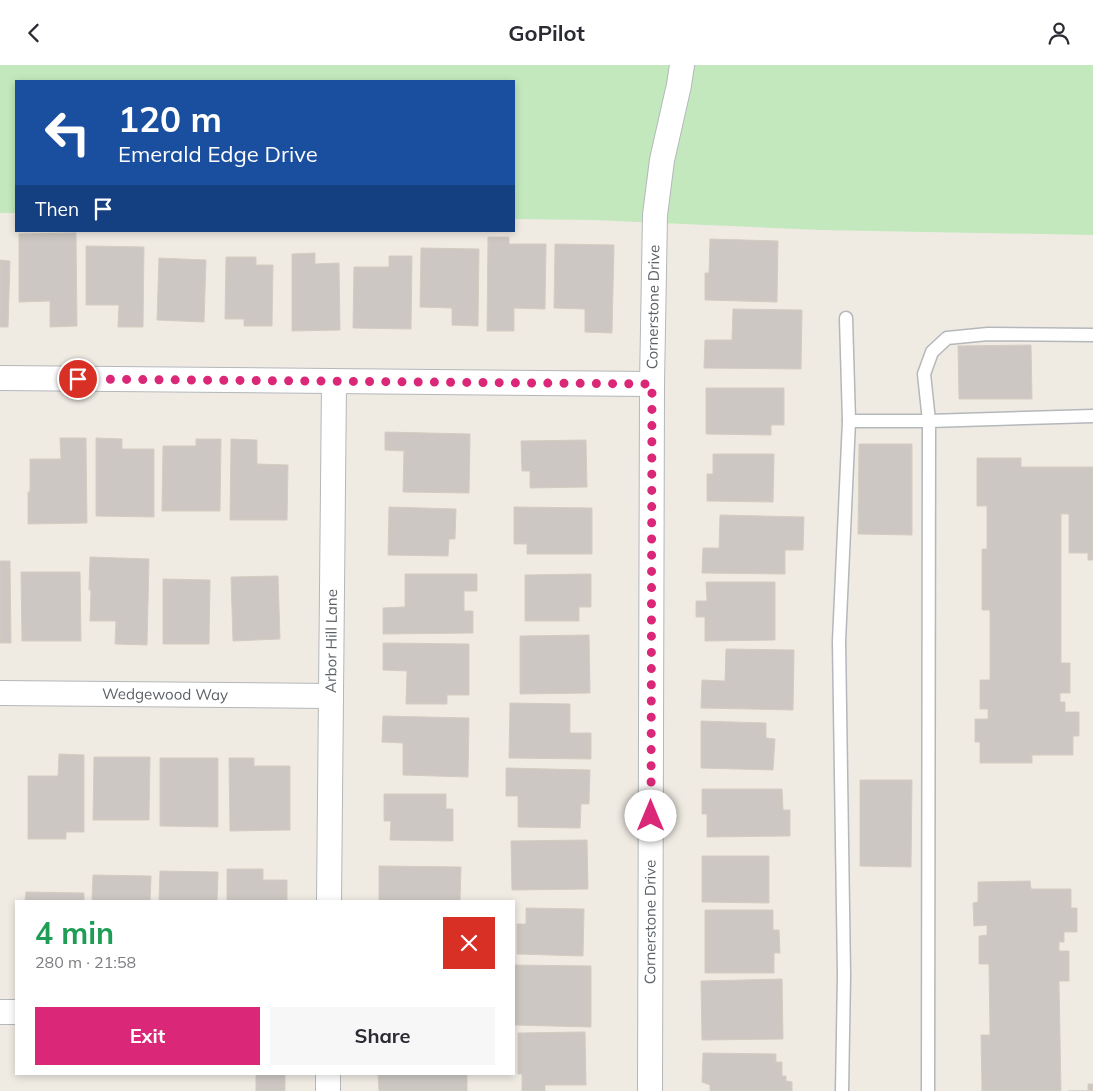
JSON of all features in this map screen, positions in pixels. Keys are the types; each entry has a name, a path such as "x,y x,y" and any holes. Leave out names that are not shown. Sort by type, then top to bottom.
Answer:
{"street":[{"name":"Cornerstone Drive","path":"650,1091 652,384 655,222 656,198 662,159 682,65"},
{"path":"0,378 652,384"},
{"name":"Arbor Hill Lane","path":"329,900 334,381"},
{"name":"Wedgewood Way","path":"0,693 331,696"},
{"path":"0,1012 15,1012"},
{"path":"328,1075 328,1091"}],"lane":[{"path":"842,1091 844,975 839,641 849,421 846,318"},
{"path":"928,1091 929,421 924,374 932,352 947,338 988,335 1093,335"},
{"path":"849,421 1093,417"}],"green space":[{"path":"0,65 1093,65 1093,235 820,230 593,220 515,219 515,80 15,80 15,213 0,213"}],"building":[{"path":"76,233 77,326 50,327 50,301 19,302 19,234"},
{"path":"488,237 509,237 509,244 546,244 545,309 514,308 514,331 487,331"},
{"path":"710,239 778,241 777,302 705,300 705,273 709,273"},
{"path":"555,244 614,245 612,333 585,332 585,309 554,308"},
{"path":"86,246 144,247 143,327 118,327 119,305 86,305"},
{"path":"421,248 479,249 478,326 452,325 452,308 420,307"},
{"path":"315,253 315,264 339,263 340,330 292,331 292,254"},
{"path":"389,256 412,256 411,329 353,328 354,267 389,267"},
{"path":"226,257 256,257 256,265 273,265 272,326 244,326 244,319 225,319"},
{"path":"159,258 206,260 204,322 157,320"},
{"path":"0,260 10,261 8,327 0,327"},
{"path":"733,309 802,310 801,369 704,368 705,340 732,340"},
{"path":"1031,345 1032,399 959,399 958,346"},
{"path":"706,388 784,388 784,425 771,425 771,435 706,434"},
{"path":"385,432 470,434 469,493 403,492 404,451 385,450"},
{"path":"60,438 86,438 87,523 28,524 30,459 61,459"},
{"path":"96,438 122,439 122,449 154,449 154,517 96,516"},
{"path":"196,439 221,439 220,511 162,511 163,446 196,446"},
{"path":"231,439 257,440 257,464 288,465 287,520 230,520"},
{"path":"586,440 587,487 530,488 530,471 522,471 521,441"},
{"path":"859,444 912,444 912,535 858,534"},
{"path":"713,454 774,454 773,502 707,501 707,474 713,474"},
{"path":"977,458 1021,458 1021,467 1093,467 1093,560 1088,560 1088,553 1069,553 1069,514 1061,514 1061,663 1070,663 1070,693 1060,693 1060,702 1065,702 1065,712 1079,712 1079,736 1073,736 1073,755 1032,755 1032,763 980,763 980,742 975,742 975,719 988,719 988,709 980,709 980,680 990,680 990,610 982,610 982,549 987,549 987,506 977,506"},
{"path":"389,507 456,509 455,539 449,539 448,556 388,555"},
{"path":"514,507 592,508 592,554 527,554 527,544 514,544"},
{"path":"720,515 804,517 803,550 785,550 785,574 702,573 703,548 719,548"},
{"path":"90,557 149,559 147,645 115,644 116,621 90,621"},
{"path":"0,561 10,561 11,643 0,643"},
{"path":"21,572 80,572 81,641 22,641"},
{"path":"405,574 477,574 477,591 464,591 464,611 473,611 473,633 383,634 383,608 405,607"},
{"path":"591,574 591,607 579,607 579,621 525,621 525,575"},
{"path":"278,576 280,639 233,641 231,577"},
{"path":"163,579 210,580 209,644 163,644"},
{"path":"706,582 775,582 775,640 705,641 705,617 696,617 696,601 707,601"},
{"path":"589,635 590,693 520,694 520,636"},
{"path":"383,643 469,644 469,695 447,695 447,704 406,704 407,671 383,670"},
{"path":"726,649 794,650 793,710 701,708 702,680 725,681"},
{"path":"510,703 570,704 570,733 591,733 591,759 509,758"},
{"path":"383,716 469,718 468,777 403,775 403,743 382,742"},
{"path":"701,721 766,723 766,738 775,739 773,770 701,768"},
{"path":"59,754 84,755 84,832 66,832 66,839 28,839 28,776 58,776"},
{"path":"94,757 150,757 149,820 93,820"},
{"path":"160,758 218,758 218,827 160,826"},
{"path":"229,758 254,758 254,766 290,766 290,830 230,831"},
{"path":"506,768 590,770 589,804 581,804 580,828 518,827 518,796 506,796"},
{"path":"860,780 912,780 911,867 860,866"},
{"path":"702,789 782,789 783,810 790,810 790,836 707,837 707,814 702,814"},
{"path":"384,794 446,794 446,809 453,809 453,841 390,840 391,821 384,821"},
{"path":"587,840 588,889 512,890 511,841"},
{"path":"702,856 769,856 769,903 702,902"},
{"path":"379,866 461,867 460,900 379,900"},
{"path":"227,869 263,869 263,880 287,880 287,900 227,900"},
{"path":"160,871 218,872 217,900 159,900"},
{"path":"93,875 151,876 150,900 92,900"},
{"path":"1030,881 1031,889 1071,889 1071,908 1077,908 1077,932 1064,932 1064,942 1059,942 1059,951 1069,951 1069,981 1059,981 1061,1091 982,1091 981,1035 990,1035 989,964 979,964 979,936 987,935 987,925 974,926 973,903 978,902 978,882"},
{"path":"26,892 84,893 84,900 25,900"},
{"path":"526,908 584,909 583,956 517,954 517,924 526,924"},
{"path":"705,910 773,910 773,930 779,930 780,953 774,953 774,973 705,973"},
{"path":"515,965 591,966 591,1027 515,1025"},
{"path":"782,979 783,1039 702,1040 701,981"},
{"path":"585,1032 586,1085 545,1085 545,1091 522,1091 522,1074 518,1074 518,1033"},
{"path":"703,1053 776,1054 776,1062 782,1062 782,1076 786,1076 786,1081 792,1082 792,1091 710,1091 710,1085 702,1082"},
{"path":"256,1075 285,1075 285,1091 256,1091"},
{"path":"378,1075 467,1075 467,1091 379,1091"},
{"path":"1088,1084 1093,1084 1093,1091 1088,1091"}],"route":[{"path":"78,379 652,384 651,816"}]}
